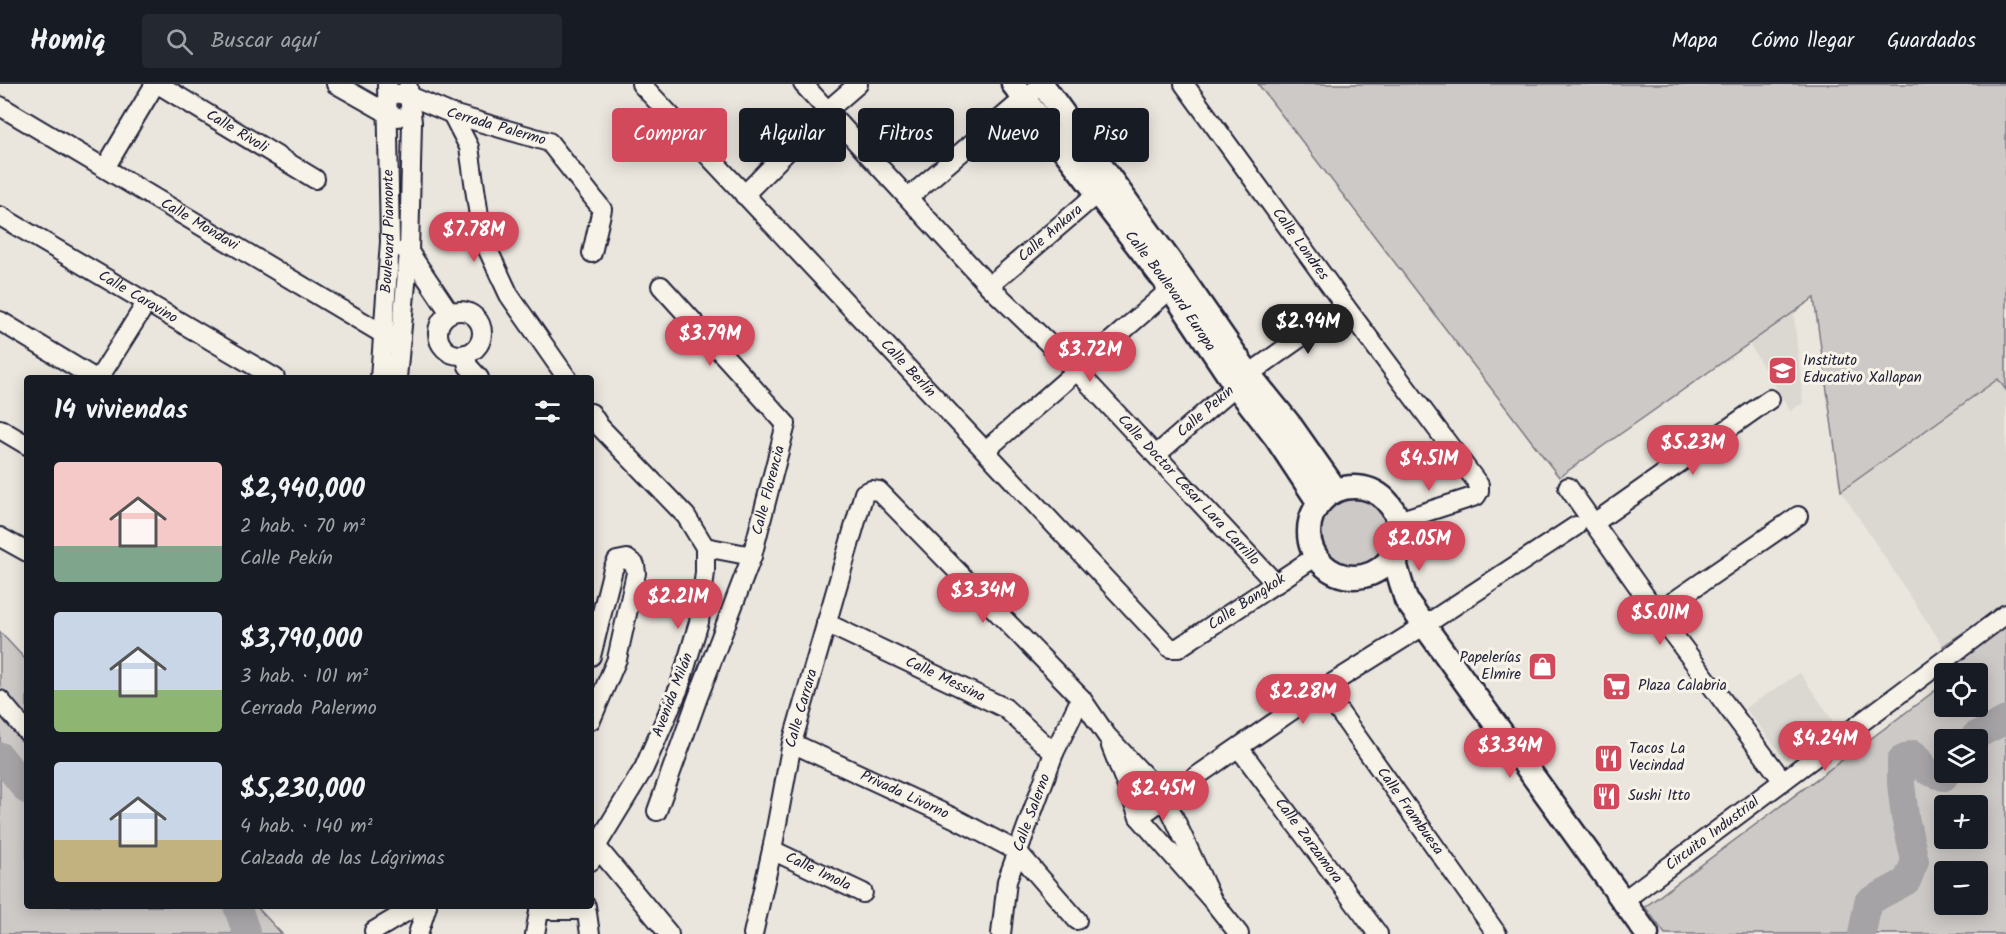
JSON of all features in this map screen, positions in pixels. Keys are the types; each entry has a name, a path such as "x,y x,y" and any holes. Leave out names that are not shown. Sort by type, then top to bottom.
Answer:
{"main road":[{"name":"Calle Boulevard Europa","path":"1030,87 1080,140 1105,187 1177,284 1242,380 1283,432 1328,496"},
{"path":"1397,548 1382,568 1367,576 1352,578 1338,575 1325,568 1315,557 1308,529 1311,515 1328,496 1352,487 1367,489 1381,496 1392,507 1400,534 1396,566 1406,600 1647,934"},
{"path":"1367,576 1406,600"}],"street":[{"name":"Calle Rivoli","path":"105,168 156,84 315,179"},
{"path":"336,84 388,114 412,122"},
{"name":"Calle Berlín","path":"641,84 1170,648 1178,648"},
{"name":"Calle Doctor César Lara Carrillo","path":"803,84 826,108"},
{"path":"830,108 858,84"},
{"name":"Calle Londres","path":"1184,84 1345,306 1479,485 1476,496 1398,521"},
{"path":"909,198 1030,87"},
{"name":"Boulevard Piamonte","path":"380,375 390,242 388,88"},
{"name":"Cerrada Palermo","path":"388,88 409,90 452,114 549,142 602,209 592,253"},
{"name":"Boulevard Piamonte","path":"397,375 409,252 412,122 409,90"},
{"name":"Calle Mondavi","path":"0,106 383,334 401,338"},
{"path":"452,114 469,147 482,237 509,295 565,375"},
{"name":"Calle Doctor César Lara Carrillo","path":"846,130 989,285 1077,371 1276,584"},
{"path":"744,195 777,162"},
{"name":"Calle Ankara","path":"989,285 1105,187"},
{"name":"Calle Caravino","path":"0,216 270,375"},
{"path":"390,242 409,252 450,313"},
{"path":"986,450 1177,284"},
{"name":"Calle Florencia","path":"657,811 752,556 786,424 661,286"},
{"path":"101,375 147,302"},
{"name":"Calle Pekín","path":"1156,454 1242,380 1345,306"},
{"path":"465,311 477,319 481,325 481,340 472,352 468,369 440,344 438,330 444,317 450,313 465,311"},
{"path":"0,321 89,375"},
{"path":"1594,523 1770,399"},
{"path":"594,418 600,427 686,516 705,547 752,556"},
{"path":"0,429 24,443"},
{"path":"1568,488 1657,613 1783,781"},
{"name":"Calle Carrara","path":"753,934 772,850 792,743 864,493 871,490 879,491 1081,698"},
{"path":"1657,613 1798,516"},
{"path":"1139,817 1323,689 1576,526"},
{"path":"0,537 24,550"},
{"name":"Avenida Milán","path":"594,847 644,768 679,688 699,622 705,572 705,547"},
{"name":"Calle Bangkok","path":"1178,648 1315,557"},
{"path":"594,644 613,569 617,561 627,559 636,565 636,573 617,659 594,713"},
{"name":"Circuito Industrial","path":"1623,901 2006,614"},
{"name":"Calle Messina","path":"826,623 1005,708 1054,753"},
{"path":"679,688 698,697"},
{"name":"Calle Frambuesa","path":"1323,689 1497,934"},
{"path":"1081,698 1107,736 1165,798 1212,900"},
{"name":"Calle Salerno","path":"1001,934 1007,881 1017,851 1054,753 1081,698"},
{"path":"0,700 24,728"},
{"path":"1107,736 1139,817 1239,934"},
{"name":"Privada Livorno","path":"792,743 954,818 1017,851"},
{"name":"Calle Zarzamora","path":"1239,748 1378,934"},
{"path":"594,850 669,934"},
{"name":"Calle Imola","path":"772,850 863,893"},
{"path":"1017,851 1077,920"},
{"path":"374,931 411,909"},
{"path":"418,934 426,909"},
{"path":"535,934 540,909"},
{"path":"586,909 590,934"}],"shaded area":[{"path":"1258,84 2006,84 2006,390 1998,379 1841,491 1814,298 1559,477"},
{"name":"Instituto Educativo Xallapan","path":"1793,306 1803,403 1790,411 1745,337"},
{"path":"1999,379 2006,390 2006,604 1943,646 1841,491"},
{"path":"1356,497 1376,503 1386,513 1392,533 1386,553 1376,563 1356,569 1336,563 1326,553 1320,533 1326,513 1336,503"},
{"path":"2006,604 2006,934 1665,934 1645,907 1934,691 1934,717 1988,717 1988,663 1951,663 1943,646"},
{"path":"0,632 24,658 24,909 259,909 282,934 0,934"},
{"path":"1800,673 1836,725 1786,760 1745,708"}],"waterway":[{"path":"1988,729 2006,720"},
{"path":"1862,934 1868,902 1907,881 1915,861 1905,817 1901,760 1914,754 1927,771 1934,773"},
{"path":"0,756 24,786"},
{"path":"238,909 247,934"}],"place":[{"name":"Instituto Educativo Xallapan","path":"1782,370"},
{"name":"Papelerías Elmire","path":"1542,667"},
{"name":"Plaza Calabria","path":"1617,686"},
{"name":"Tacos La Vecindad","path":"1608,758"},
{"name":"Sushi Itto","path":"1607,796"}]}
